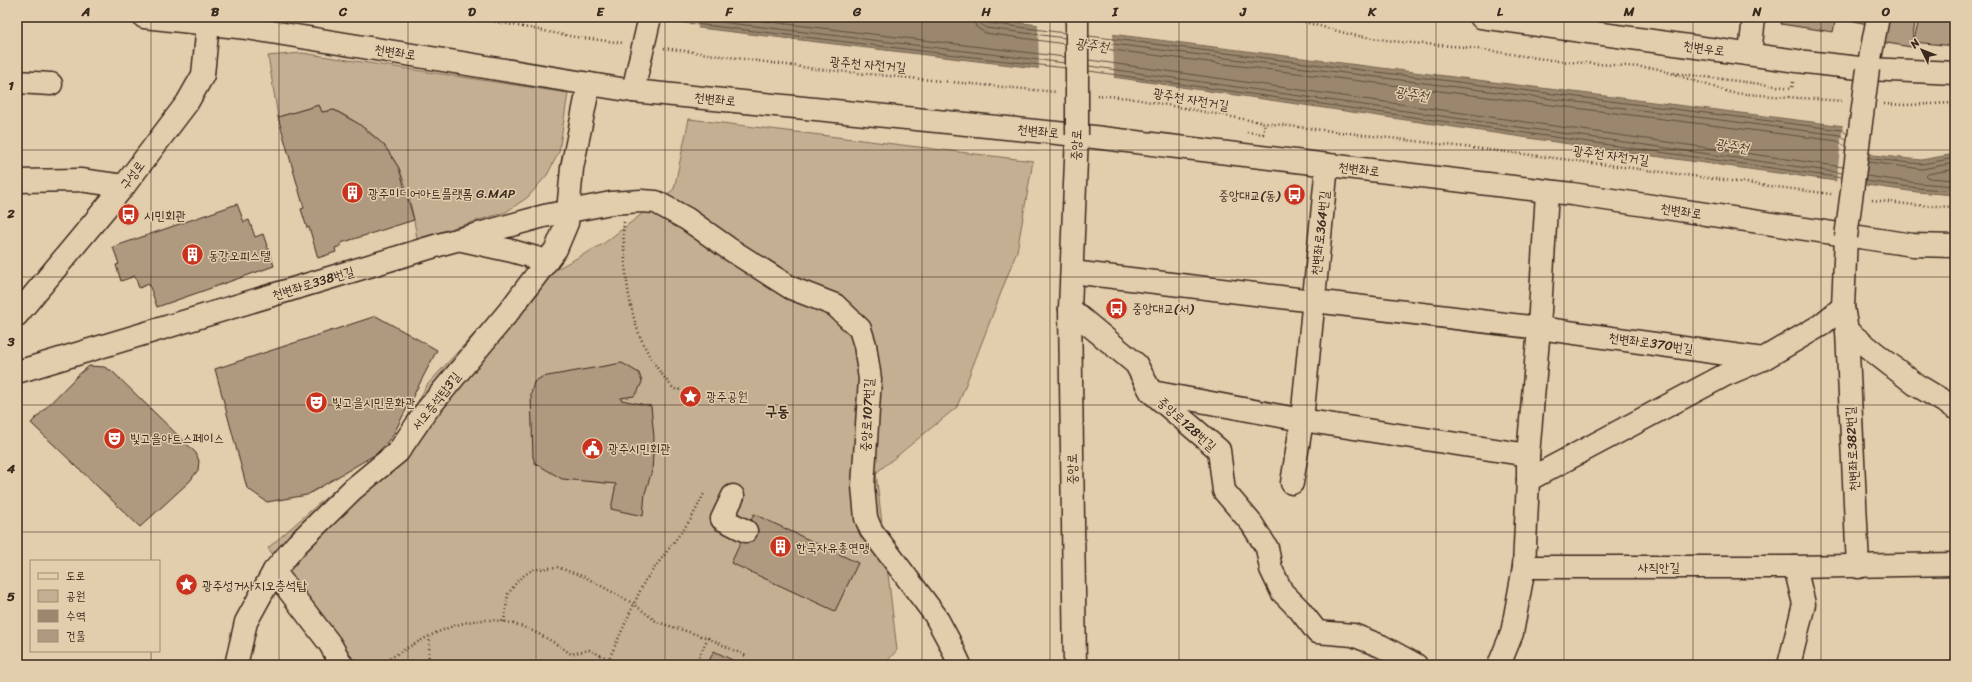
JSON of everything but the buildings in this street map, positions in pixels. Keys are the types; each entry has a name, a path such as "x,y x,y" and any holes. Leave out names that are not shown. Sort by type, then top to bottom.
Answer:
{"street":[{"name":"천변좌로","path":"144,17 208,20 247,28 633,91 1077,135 1547,192 1846,237 1913,245 1955,246"},
{"path":"633,91 634,52 650,17"},
{"name":"중앙로","path":"1074,665 1070,309 1077,135 1077,17"},
{"name":"천변우로","path":"1482,17 1541,21 1797,61 1868,69 1955,73"},
{"path":"1750,54 1754,17"},
{"path":"1868,69 1878,17"},
{"name":"구성로","path":"17,315 124,186 196,88 203,74 205,65 208,20"},
{"name":"천변좌로382번길","path":"1858,567 1847,330 1843,307 1846,237 1868,69"},
{"path":"17,82 51,84"},
{"name":"서오층석탑3길","path":"236,665 246,622 274,571 297,544 353,489 398,452 426,411 510,310 547,261 562,236 568,211 573,163 589,84"},
{"name":"천변좌로364번길","path":"1292,483 1302,420 1327,165"},
{"path":"17,181 80,180 124,186"},
{"path":"1499,665 1512,633 1524,567 1528,455 1539,328 1547,192"},
{"name":"천변좌로338번길","path":"17,372 459,240 568,211 618,202"},
{"name":"중앙로107번길","path":"618,202 656,202 674,210 728,248 791,288 835,305 860,329 865,345 870,379 863,486 866,518 871,530 935,615 960,665"},
{"path":"459,240 512,251 547,261"},
{"path":"1072,272 1313,301"},
{"name":"천변좌로370번길","path":"1313,301 1539,328 1763,359"},
{"path":"1528,480 1725,375 1763,359 1821,325 1843,307"},
{"name":"중앙로128번길","path":"1070,309 1136,364 1151,392 1218,450 1224,491 1252,524 1267,548 1271,569 1282,592 1299,608 1317,632 1353,634 1382,646 1416,665"},
{"path":"1847,330 1915,384 1955,408"},
{"name":"중앙로128번길","path":"1151,392 1302,420"},
{"path":"1302,420 1528,455"},
{"path":"733,496 722,519 746,531"},
{"name":"사직안길","path":"1524,567 1858,567 1955,564"},
{"path":"1789,665 1804,604 1795,567"},
{"path":"274,571 330,644 342,665"}],"path":[{"path":"471,17 575,37 634,52"},
{"path":"1277,17 1294,19 1352,35 1372,38 1464,47 1557,61 1655,68 1732,94 1850,101"},
{"name":"광주천 자전거길","path":"659,47 816,69 1060,92"},
{"path":"1670,73 1792,88"},
{"name":"광주천 자전거길","path":"1091,95 1129,98 1265,123 1532,155 1838,195"},
{"path":"1881,103 1905,105 1955,103"},
{"path":"1263,134 1265,123"},
{"path":"1868,199 1914,205 1955,207"},
{"path":"618,202 623,228 628,293 633,316 650,359 674,389 681,390"},
{"path":"609,660 644,582 691,519 705,492"},
{"path":"504,622 508,594 519,579 532,570 557,567 585,576 634,604 656,622 708,638 746,656"},
{"path":"380,665 430,637 454,627 487,620 504,622 528,630 558,644 570,654 588,650 620,665"},
{"path":"428,665 430,637"},
{"path":"695,665 708,638"}],"green space":[{"path":"302,53 568,93 559,152 547,175 528,197 506,212 417,239 409,196 403,178 385,147 372,134 356,122 335,110 322,112 319,105 278,117 268,56"},
{"name":"광주공원","path":"689,119 1033,161 1017,251 957,407 876,473 897,650 884,665 358,665 268,548 339,486 364,471 400,435 427,385 512,293 603,244 674,189"}],"water":[{"name":"광주천","path":"607,17 975,17 1844,126 1866,150 1873,155 1921,160 1955,154 1955,195 1917,192 1617,151 1120,78"}],"pier":[{"path":"605,17 697,17 698,30 607,19"},
{"path":"1038,24 1113,33 1114,80 1039,71"},
{"path":"1843,124 1853,130 1856,186 1836,183"}],"place":[{"name":"광주미디어아트플랫폼 G.MAP","path":"353,193"},
{"name":"중앙대교(동)","path":"1295,195"},
{"name":"시민회관","path":"128,215"},
{"name":"동강오피스텔","path":"193,255"},
{"name":"중앙대교(서)","path":"1117,308"},
{"name":"광주공원","path":"691,396"},
{"name":"빛고을시민문화관","path":"317,402"},
{"name":"빛고을아트스페이스","path":"114,438"},
{"name":"광주시민회관","path":"593,448"},
{"name":"한국자유총연맹","path":"781,547"},
{"name":"광주성거사지오층석탑","path":"187,585"}],"district":[{"name":"구동","path":"777,411"}]}
